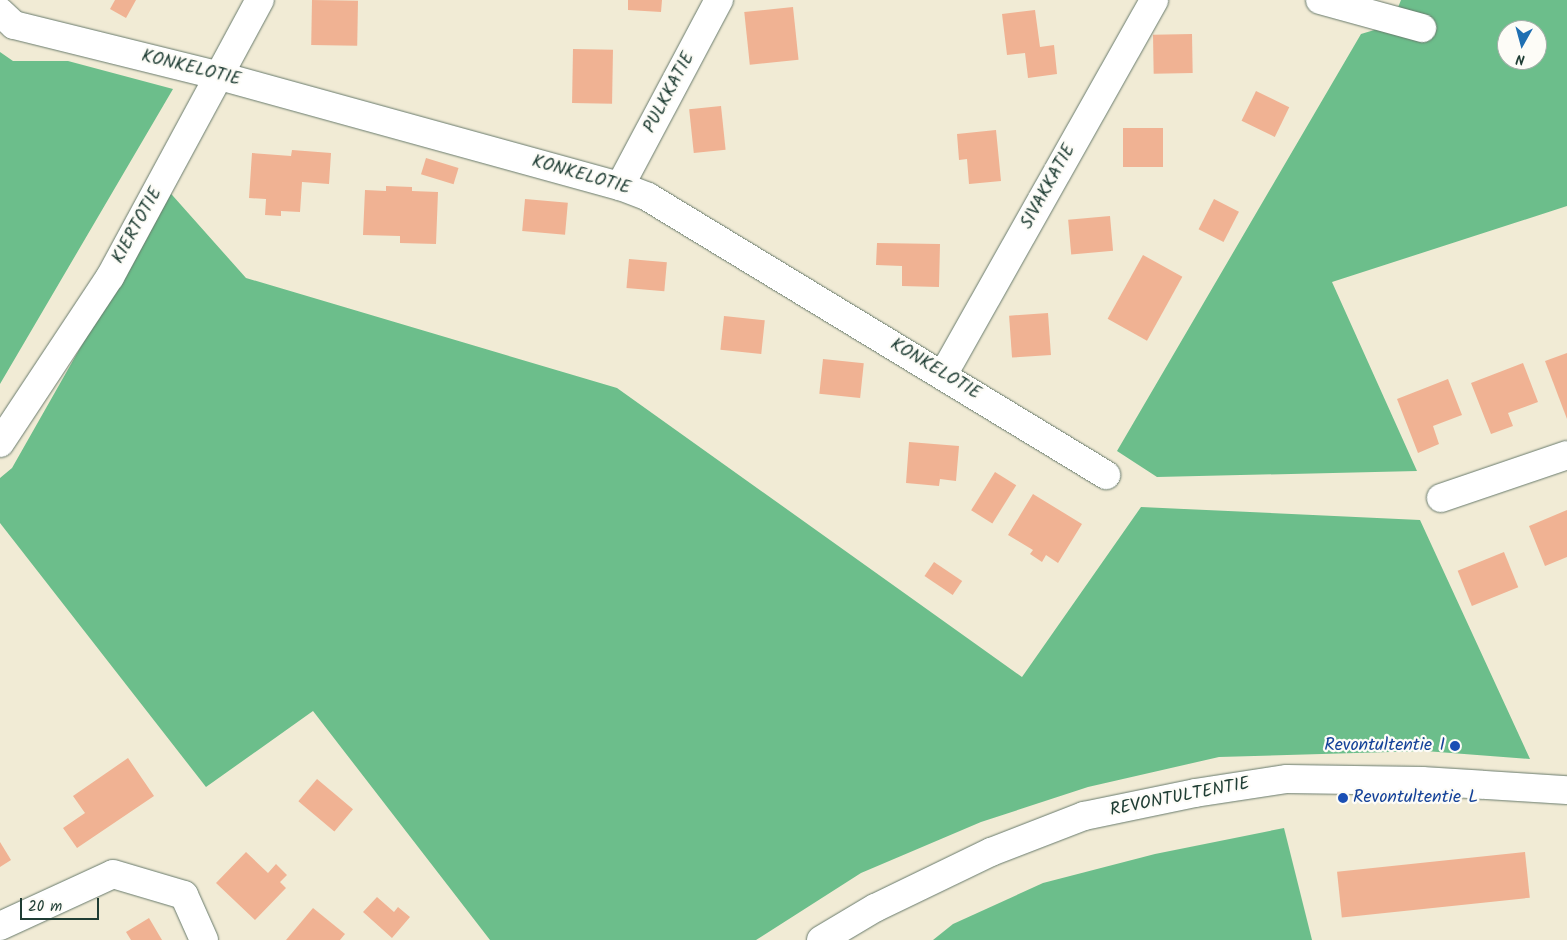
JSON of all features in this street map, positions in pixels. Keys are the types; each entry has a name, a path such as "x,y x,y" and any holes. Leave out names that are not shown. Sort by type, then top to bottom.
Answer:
{"street":[{"name":"KIERTOTIE","path":"0,443 110,278 260,0"},
{"name":"PULKKATIE","path":"620,186 719,0"},
{"name":"SIVAKKATIE","path":"944,375 1154,0"},
{"path":"1320,0 1422,28"},
{"name":"KONKELOTIE","path":"0,12 14,25 220,76 620,186 648,197 1106,475"},
{"path":"1442,498 1567,454"},
{"name":"REVONTULTENTIE","path":"821,940 875,908 991,852 1084,816 1195,793 1287,779 1422,781 1567,790"},
{"path":"0,926 112,874 184,895 204,940"}],"green space":[{"path":"1401,0 1567,0 1567,206 1332,282 1417,471 1157,477 1117,451 1361,34 1391,25"},
{"path":"0,52 13,61 68,61 173,89 0,384"},
{"path":"165,187 246,278 617,388 1022,677 1141,507 1420,520 1530,759 1425,751 1219,757 1088,787 981,822 861,873 756,940 490,940 313,711 206,787 0,523 0,478 12,468 117,283"},
{"path":"1284,828 1312,940 933,940 953,924 1043,883 1155,854"}],"building":[{"path":"115,0 136,0 126,18 110,9"},
{"path":"312,0 358,1 357,46 311,45"},
{"path":"628,0 662,0 661,12 628,10"},
{"path":"793,7 799,60 750,65 744,12"},
{"path":"1035,10 1040,47 1054,45 1057,74 1028,78 1025,53 1007,55 1002,14"},
{"path":"1192,34 1193,73 1154,74 1153,35"},
{"path":"573,49 613,50 612,104 572,103"},
{"path":"1256,91 1289,107 1275,137 1242,121"},
{"path":"721,106 726,150 694,153 689,109"},
{"path":"1123,128 1163,128 1163,167 1123,167"},
{"path":"996,130 1001,181 969,184 967,159 959,160 957,134"},
{"path":"292,150 331,153 329,184 302,182 300,212 281,211 281,216 265,215 266,199 249,198 252,153 291,156"},
{"path":"426,158 459,168 454,184 421,174"},
{"path":"386,186 412,187 412,191 438,192 436,244 400,243 400,236 363,235 365,190 386,191"},
{"path":"525,199 568,203 565,235 522,231"},
{"path":"1214,199 1239,212 1224,242 1199,229"},
{"path":"1110,216 1113,251 1071,255 1068,220"},
{"path":"877,243 940,244 939,287 902,286 902,266 876,265"},
{"path":"1143,255 1182,277 1147,341 1108,319"},
{"path":"629,259 667,262 664,291 626,288"},
{"path":"1048,313 1051,355 1012,358 1009,316"},
{"path":"724,316 765,320 761,354 720,350"},
{"path":"1567,353 1567,419 1545,361"},
{"path":"823,359 864,363 860,398 819,394"},
{"path":"1523,363 1538,402 1508,413 1513,426 1491,434 1471,383"},
{"path":"1448,379 1462,415 1433,426 1439,444 1418,453 1397,399"},
{"path":"909,442 959,446 956,481 940,479 939,486 906,483"},
{"path":"995,472 1016,485 992,523 971,510"},
{"path":"1033,494 1082,524 1058,563 1046,555 1042,562 1030,554 1033,550 1008,535"},
{"path":"1567,510 1567,557 1545,566 1529,526"},
{"path":"1504,552 1518,587 1472,606 1458,571"},
{"path":"934,562 962,581 953,595 924,576"},
{"path":"128,758 154,796 77,848 63,828 85,813 73,796"},
{"path":"317,779 353,809 334,831 298,801"},
{"path":"0,842 11,860 0,867"},
{"path":"246,852 268,873 276,864 287,875 280,882 286,888 255,920 216,883"},
{"path":"1525,852 1530,898 1342,918 1337,872"},
{"path":"377,897 394,912 398,907 410,917 392,938 363,912"},
{"path":"313,908 345,934 340,940 286,940"},
{"path":"149,918 162,940 131,940 126,932"}],"place":[{"name":"Revontultentie I","path":"1455,746"},
{"name":"Revontultentie L","path":"1343,798"}]}
